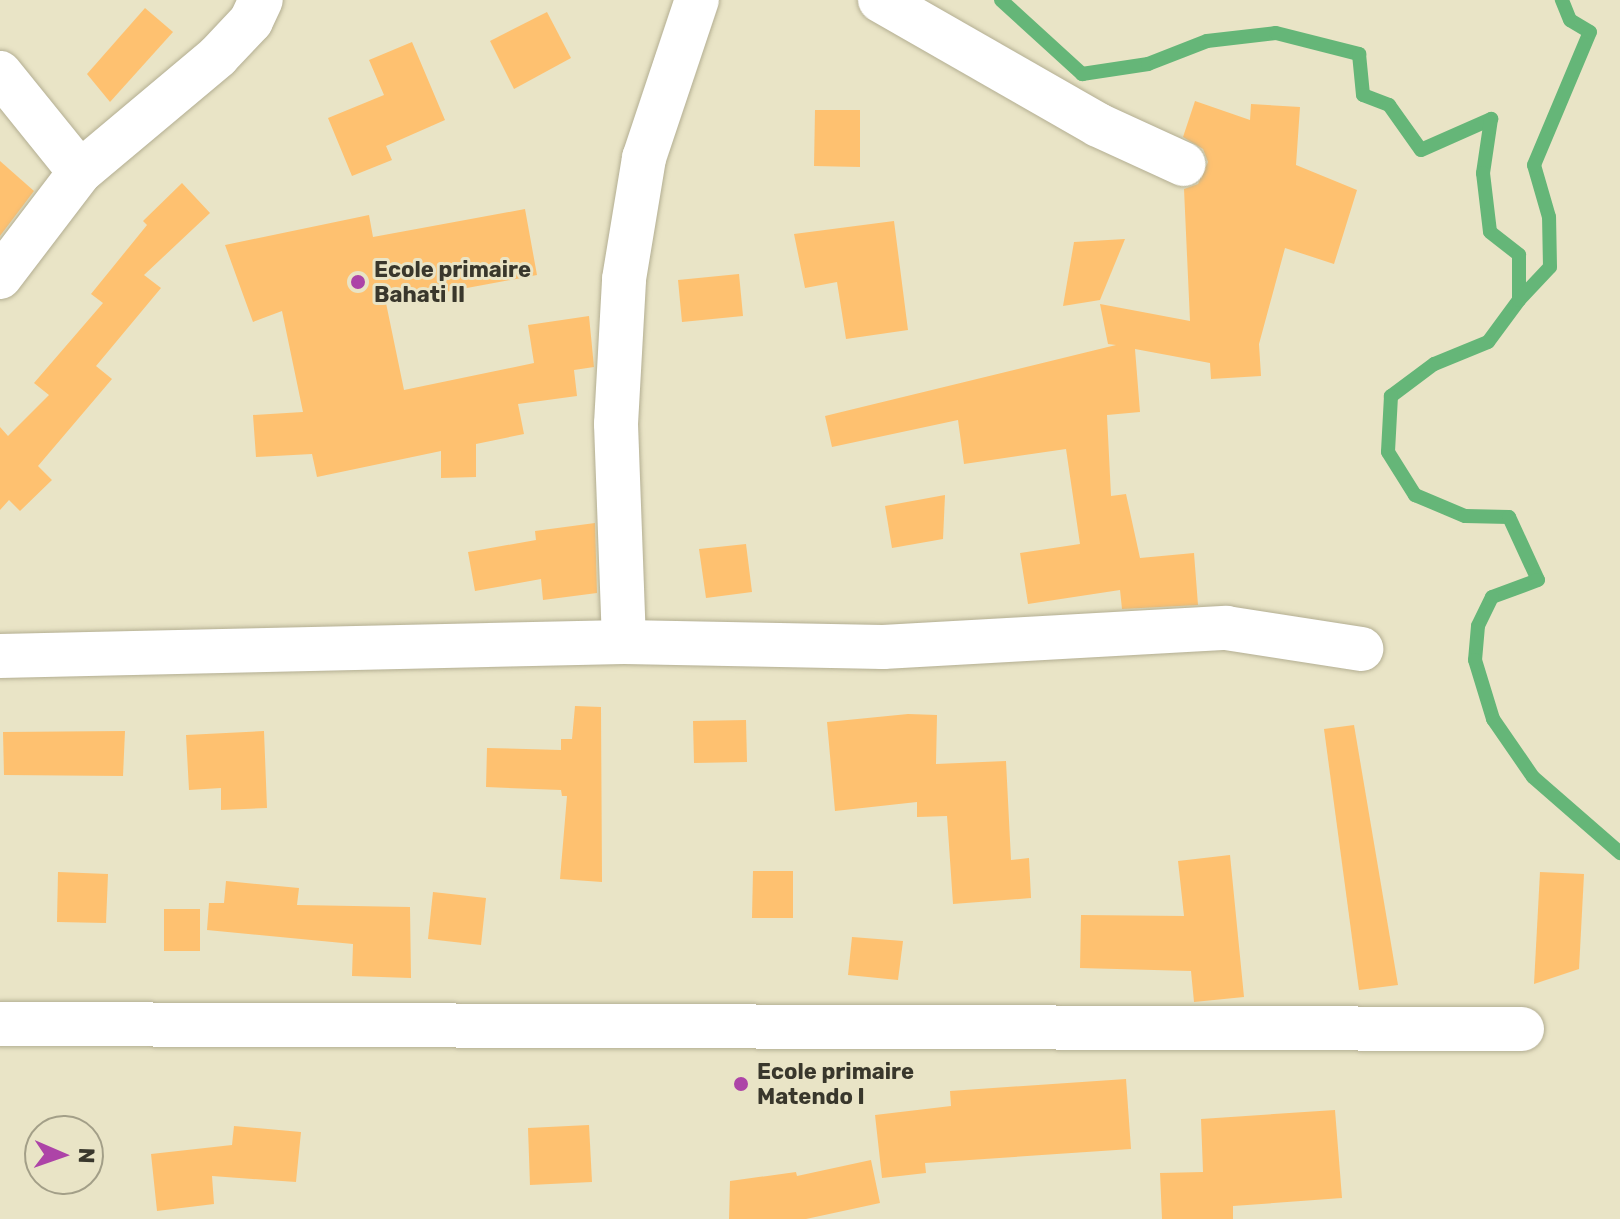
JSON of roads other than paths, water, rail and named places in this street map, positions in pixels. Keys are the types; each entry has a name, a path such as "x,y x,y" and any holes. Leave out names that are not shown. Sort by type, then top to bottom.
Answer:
{"street":[{"path":"0,277 80,172 218,56 251,21 261,0"},
{"path":"624,642 616,424 624,279 644,158 697,0"},
{"path":"880,0 1098,125 1183,164"},
{"path":"0,73 80,172"},
{"path":"0,656 624,642 883,647 1226,628 1361,649"},
{"path":"0,1024 1522,1029"}],"waterway":[{"path":"1001,0 1082,74 1148,64 1207,41 1276,33 1359,54 1363,95 1389,105 1421,150 1491,119 1483,173 1490,232 1519,255 1519,300 1488,342 1434,364 1391,396 1388,452 1415,495 1465,516 1509,517 1538,580 1492,597 1478,626 1475,660 1493,719 1533,777 1620,853"},
{"path":"1519,300 1550,267 1549,217 1534,165 1590,32 1570,20 1562,0"}],"place":[{"name":"Ecole primaire Bahati II","path":"358,282"},
{"name":"Ecole primaire Matendo I","path":"741,1084"}]}
